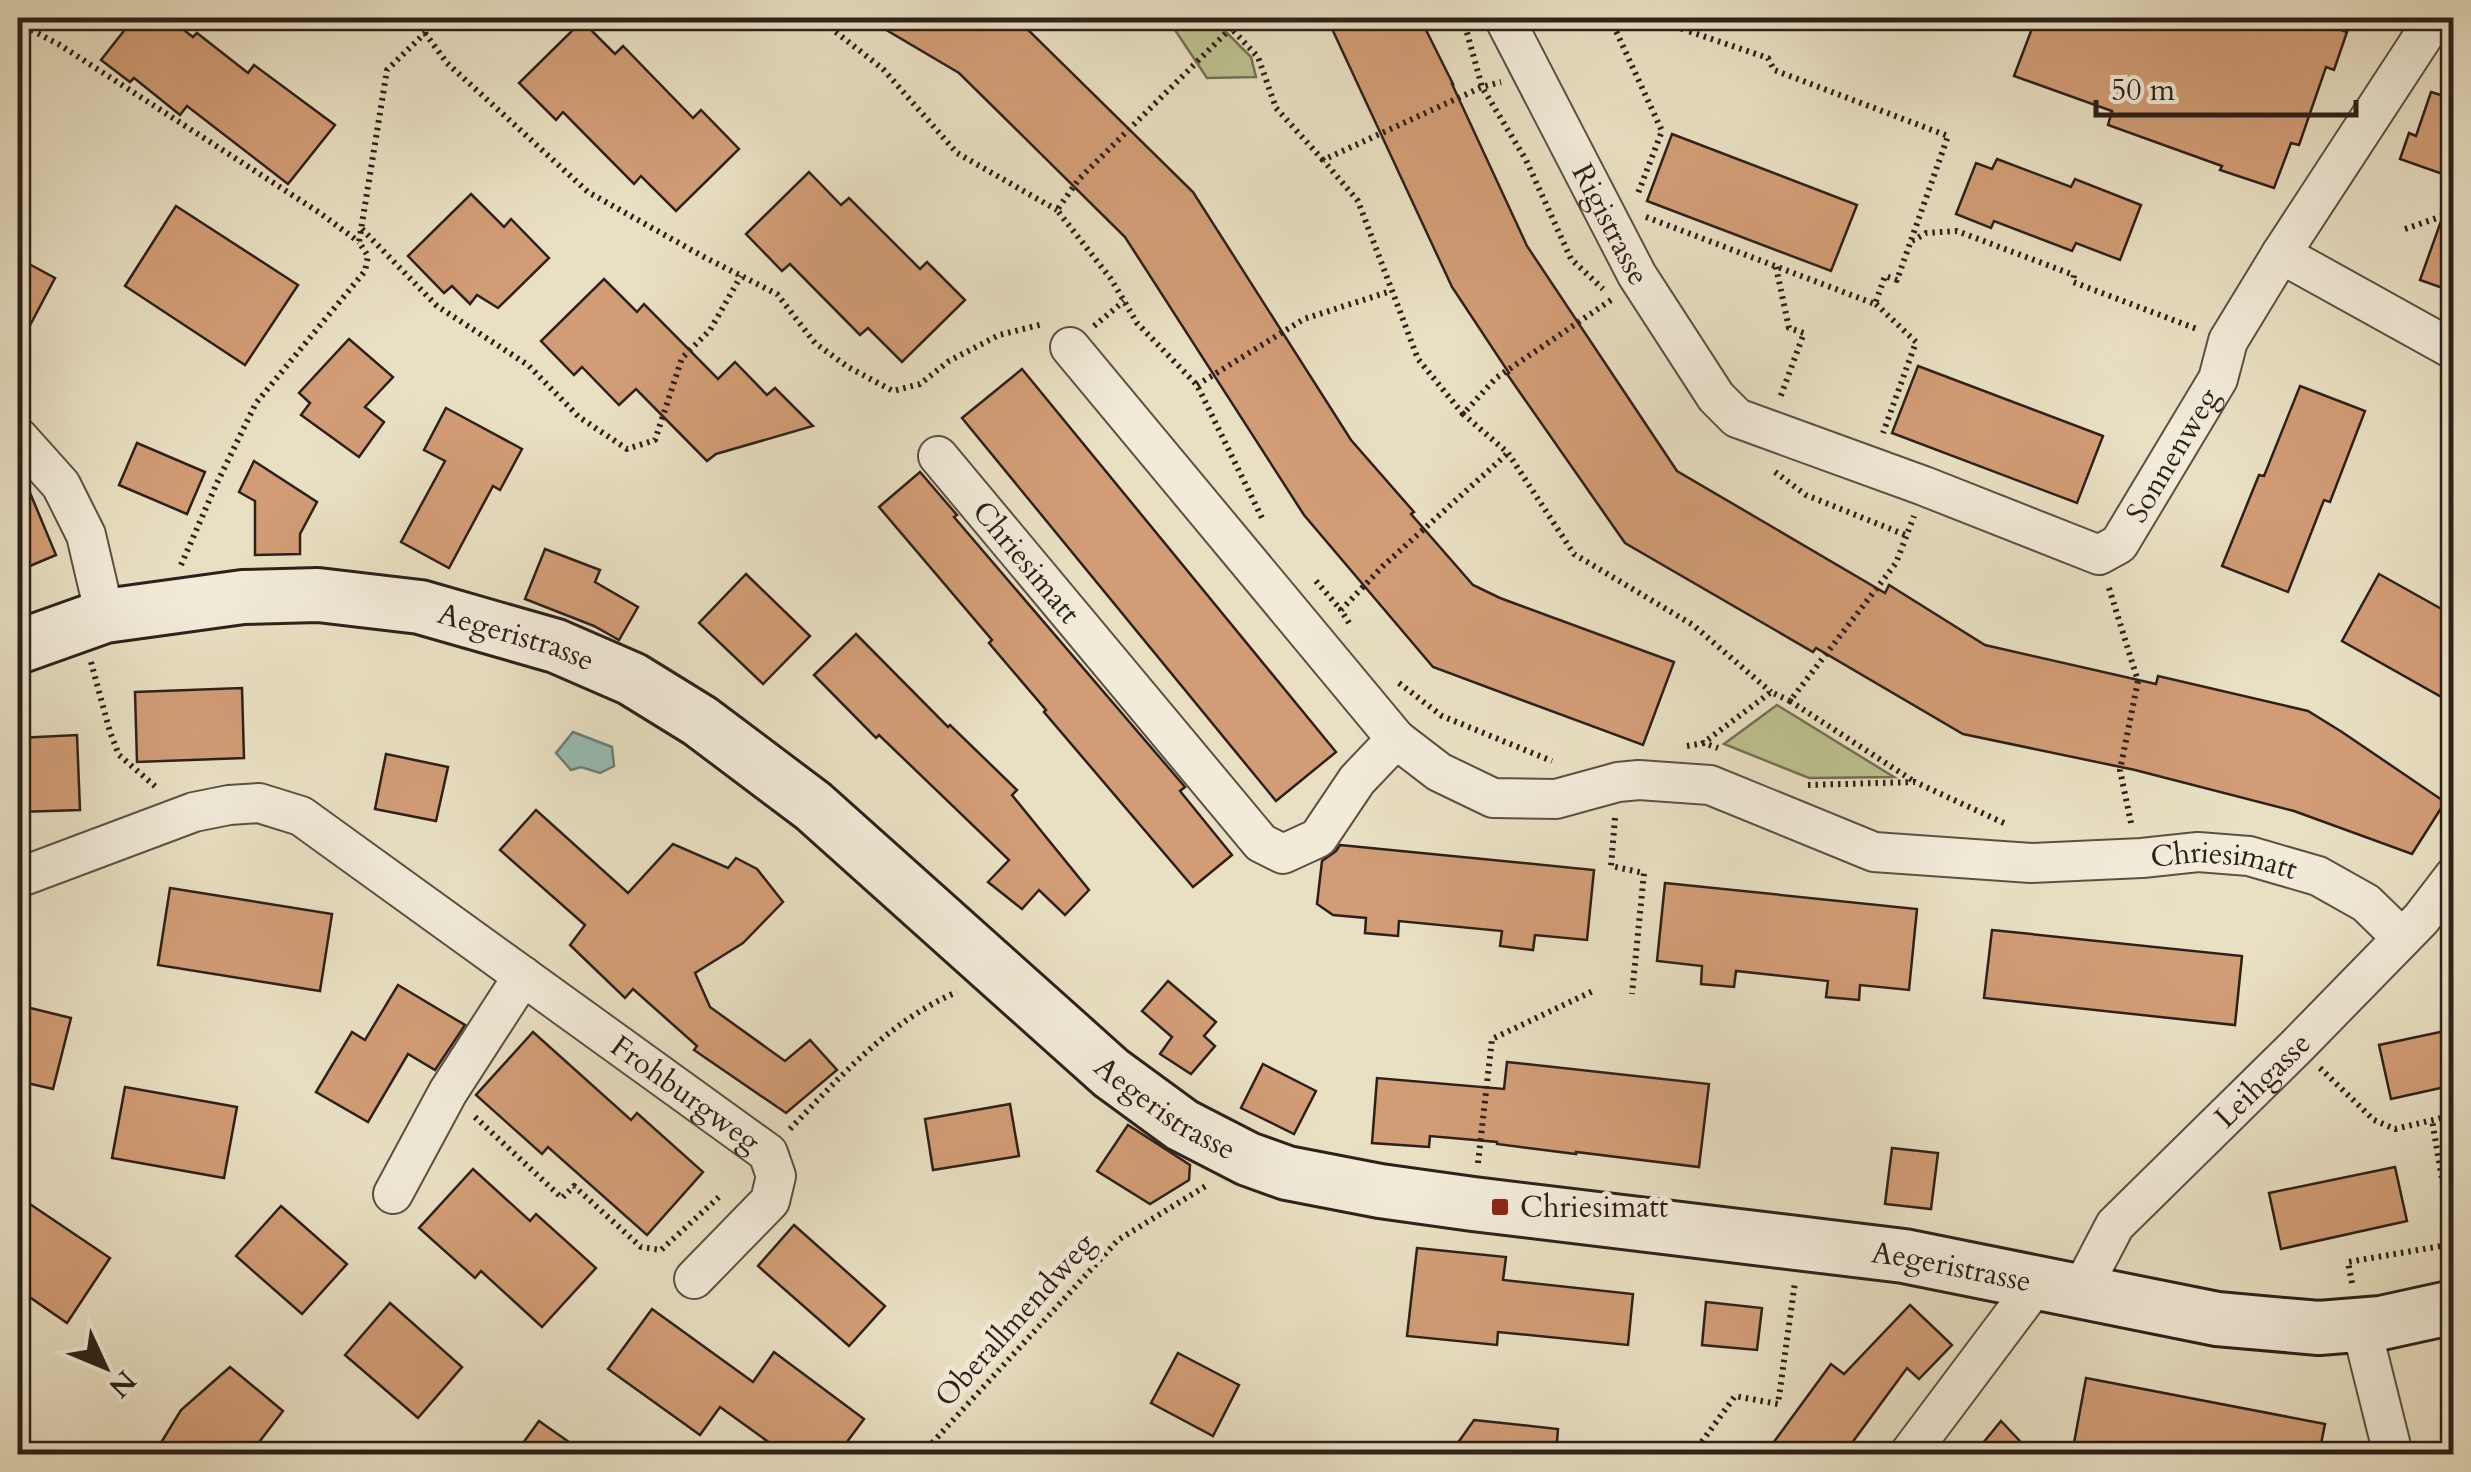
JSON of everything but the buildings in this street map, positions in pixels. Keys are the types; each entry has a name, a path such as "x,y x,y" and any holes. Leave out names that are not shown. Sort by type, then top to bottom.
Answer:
{"street":[{"name":"Rigistrasse","path":"1504,18 1637,275 1716,397 1752,424"},
{"name":"Sonnenweg","path":"2099,555 2119,544 2218,379 2228,341 2435,18"},
{"path":"2281,254 2454,350"},
{"name":"Chriesimatt","path":"1070,347 1396,739 1439,772 1493,798 1556,799 1667,765 1874,852 2032,864 2198,852 2249,856 2318,876 2366,903 2402,938"},
{"path":"1752,424 2099,555"},
{"path":"18,436 61,484 86,534 96,631"},
{"name":"Chriesimatt","path":"938,456 1261,843 1283,854 1318,838 1357,780 1396,739"},
{"name":"Aegeristrasse","path":"18,646 243,597 318,595 420,606 556,646 632,678 700,721 813,806 1111,1073 1182,1125 1248,1160 1287,1174 1380,1191 1904,1256 2217,1319 2318,1328 2382,1323 2454,1308"},
{"name":"Frohburgweg","path":"18,878 194,812 259,803 301,816 768,1152 776,1176 770,1201 694,1279"},
{"name":"Leihgasse","path":"1909,1454 2115,1225 2421,919 2454,876"},
{"path":"393,1194 448,1092 524,976"},
{"path":"2360,1326 2393,1454"}],"path":[{"path":"359,242 387,70 425,33 434,18"},
{"path":"818,18 883,69 957,153 1057,210 1112,279 1137,323 1196,385 1264,522"},
{"path":"1226,18 1230,28 1258,58 1276,108 1358,201 1418,359 1463,414 1508,453 1574,554 1693,625 1771,692 1915,782 2011,826"},
{"path":"1463,18 1482,87 1526,160 1572,258 1613,299 1496,378 1463,414"},
{"path":"1610,18 1662,131 1632,211 1875,304 1916,342 1879,443"},
{"path":"1653,18 1768,58 1774,70 1948,136 1897,280 1885,276 1875,304"},
{"path":"1688,30 1693,18"},
{"path":"18,22 320,213 359,242 368,256 365,272 256,403 175,580"},
{"path":"1057,210 1079,178 1230,28"},
{"path":"425,33 447,63 588,192 776,294 815,342 848,368 893,391 920,384 949,360 998,335 1044,324 1070,347"},
{"path":"1323,160 1482,87 1531,73"},
{"path":"2405,229 2454,212"},
{"path":"362,228 437,306 528,365 579,417 627,448 655,440 682,358 710,330 741,276"},
{"path":"1911,241 1926,234 1956,231 2074,275 2072,282 2228,341"},
{"path":"1752,424 1804,333 1789,328 1775,266"},
{"path":"1196,385 1304,319 1392,291"},
{"path":"1342,610 1383,566 1508,453"},
{"path":"1790,702 1896,562 1924,486"},
{"path":"2099,555 2138,681 2120,770 2132,825 2114,828"},
{"path":"1316,581 1351,626"},
{"path":"96,631 110,732 119,756 150,783 194,812"},
{"path":"1360,697 1390,676 1442,716 1566,766"},
{"path":"1667,765 1687,756 1771,692"},
{"path":"1704,742 1722,750"},
{"path":"1667,765 1704,742"},
{"path":"1793,778 1810,786 1915,782"},
{"path":"1618,782 1611,866 1644,873 1632,994"},
{"path":"1480,1155 1492,1038 1596,990"},
{"path":"2297,1046 2374,1120 2395,1129 2454,1115"},
{"path":"448,1092 562,1198 574,1186 642,1246 661,1250"},
{"path":"2360,1326 2348,1262 2453,1244 2432,1120"},
{"name":"Oberallmendweg","path":"922,1454 1118,1240 1248,1160"},
{"path":"1693,1454 1736,1396 1778,1404 1797,1267"}],"green space":[{"path":"1157,18 1217,18 1251,57 1256,77 1207,78 1173,27"},
{"path":"1777,705 1894,777 1809,778 1724,744"}],"water":[{"path":"573,732 612,747 614,766 600,773 581,767 571,770 556,753"}],"place":[{"name":"Chriesimatt","path":"1500,1207"}]}
